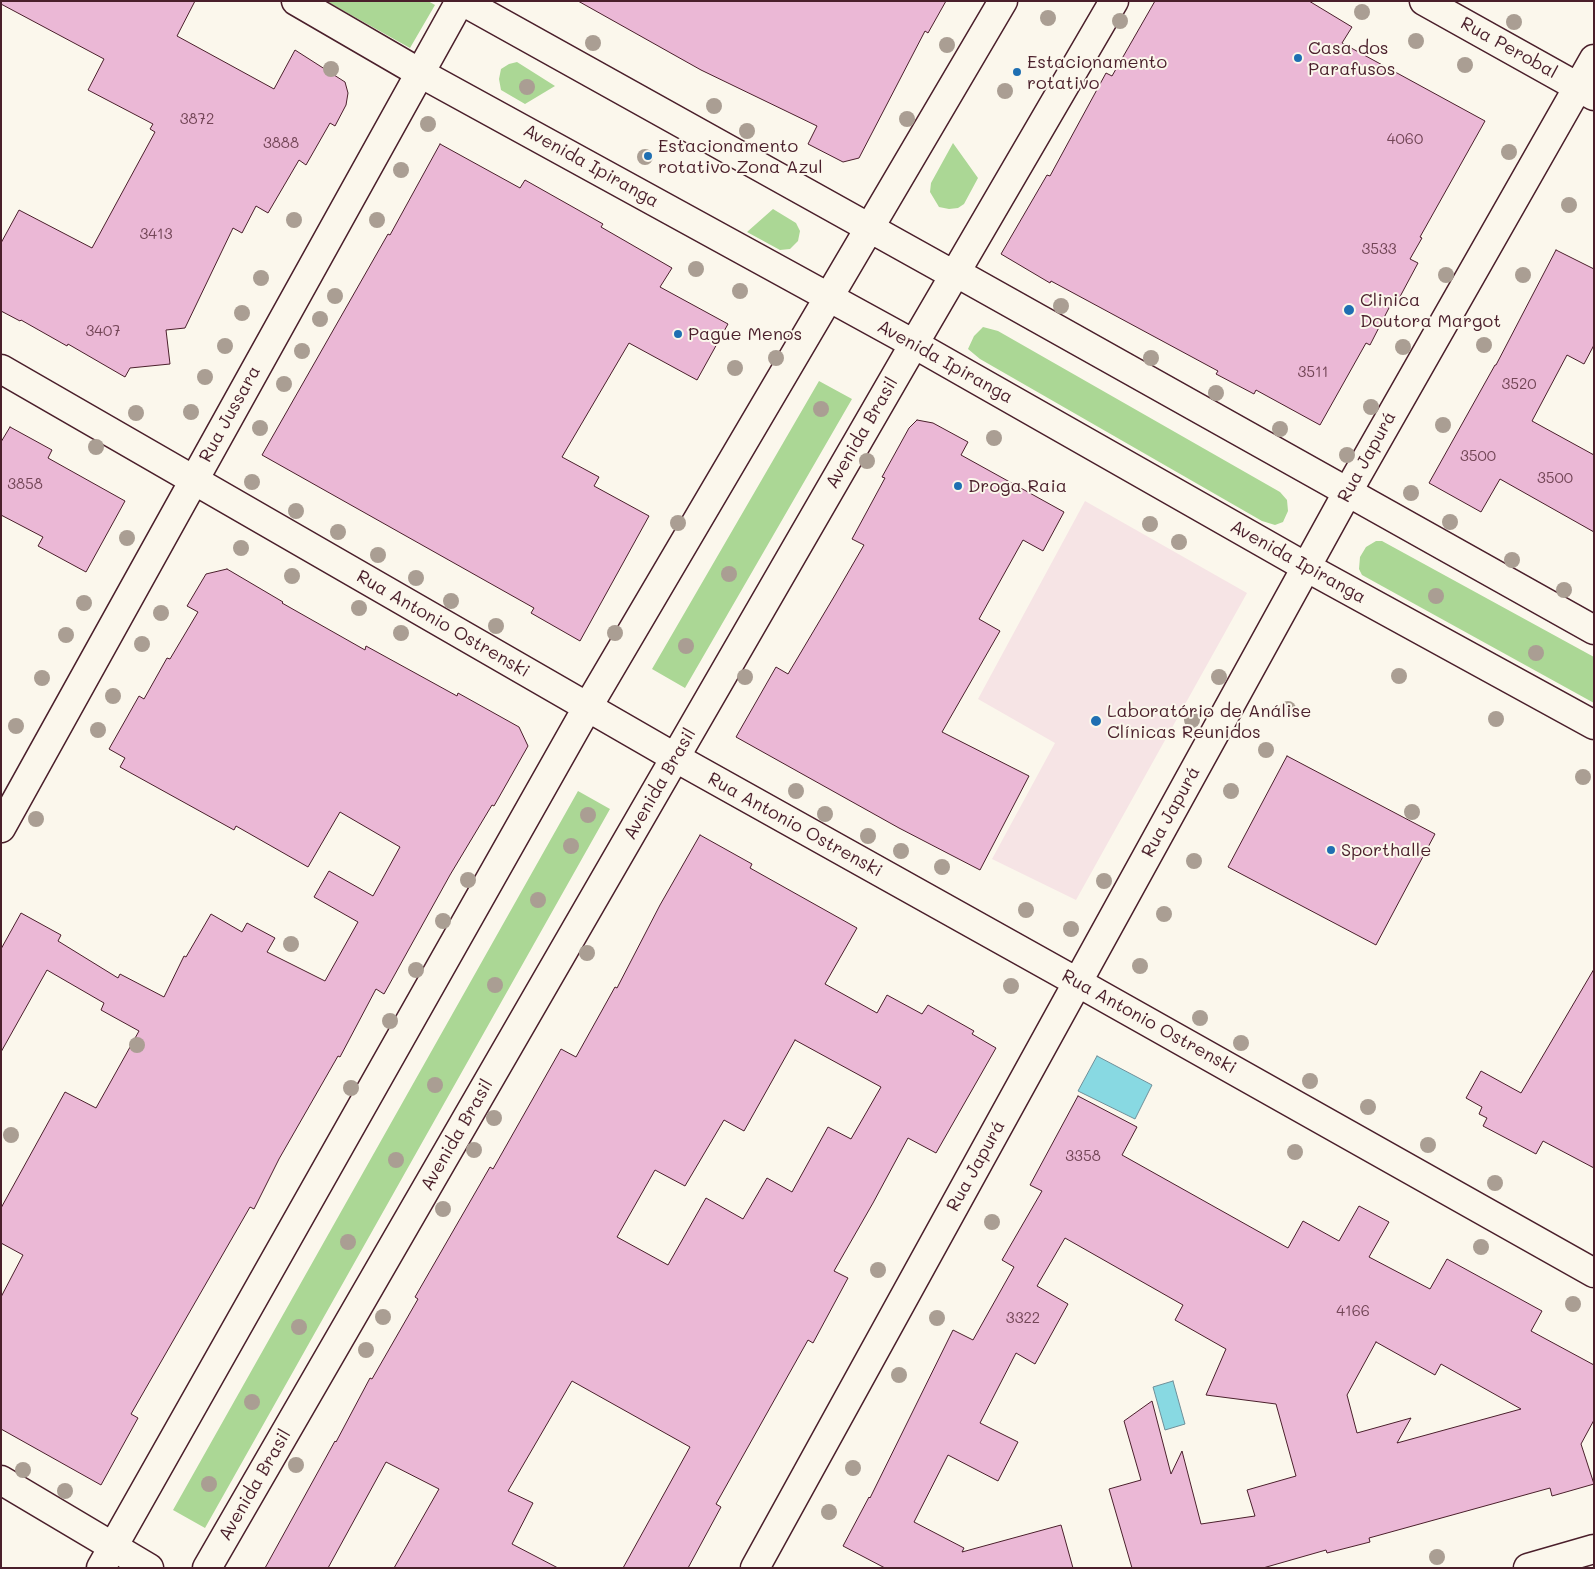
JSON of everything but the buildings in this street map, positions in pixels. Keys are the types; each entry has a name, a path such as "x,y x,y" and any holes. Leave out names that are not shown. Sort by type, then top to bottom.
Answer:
{"street":[{"name":"Avenida Ipiranga","path":"296,1 420,73 914,344 1306,568 1594,725"},
{"name":"Rua Jussara","path":"1,828 461,1"},
{"path":"461,1 870,228 954,274 964,277 1594,630"},
{"path":"107,1557 587,708 1003,1"},
{"name":"Avenida Brasil","path":"207,1568 954,274 1114,1"},
{"name":"Rua Perobal","path":"1424,1 1585,91"},
{"name":"Rua Japurá","path":"755,1568 1347,493 1585,91 1594,59"},
{"name":"Rua Antonio Ostrenski","path":"1,369 587,708 1594,1273"},
{"path":"1,1480 107,1557 149,1568"},
{"path":"1528,1568 1594,1549"}],"shaded area":[{"name":"Laboratório de Análise Clínicas Reunidos","path":"1085,501 1247,593 1076,900 992,859 1055,743 978,699"}],"green space":[{"path":"326,1 428,1 435,5 410,48"},
{"path":"517,62 555,86 525,104 501,90 499,79 501,69"},
{"path":"953,143 978,178 964,204 958,208 949,209 939,207 930,192 931,183"},
{"path":"773,209 796,223 800,231 798,241 790,249 780,250 747,232"},
{"path":"983,327 998,331 1280,492 1287,500 1288,511 1283,522 1275,525 1262,521 980,359 968,349 974,336"},
{"path":"819,381 852,399 685,688 652,669"},
{"path":"1376,541 1382,541 1594,657 1594,703 1362,575 1359,569 1360,557 1366,547"},
{"path":"578,791 610,809 205,1528 173,1510"}],"water":[{"path":"1097,1056 1152,1085 1135,1119 1078,1091"},
{"path":"1173,1381 1185,1424 1165,1430 1153,1387"}],"place":[{"name":"Casa dos Parafusos","path":"1298,58"},
{"name":"Estacionamento rotativo","path":"1017,72"},
{"name":"Estacionamento rotativo Zona Azul","path":"648,156"},
{"name":"Clinica Doutora Margot","path":"1349,310"},
{"name":"Pague Menos","path":"678,334"},
{"name":"Droga Raia","path":"958,486"},
{"name":"Laboratório de Análise Clínicas Reunidos","path":"1096,721"},
{"name":"Sporthalle","path":"1331,850"}]}
